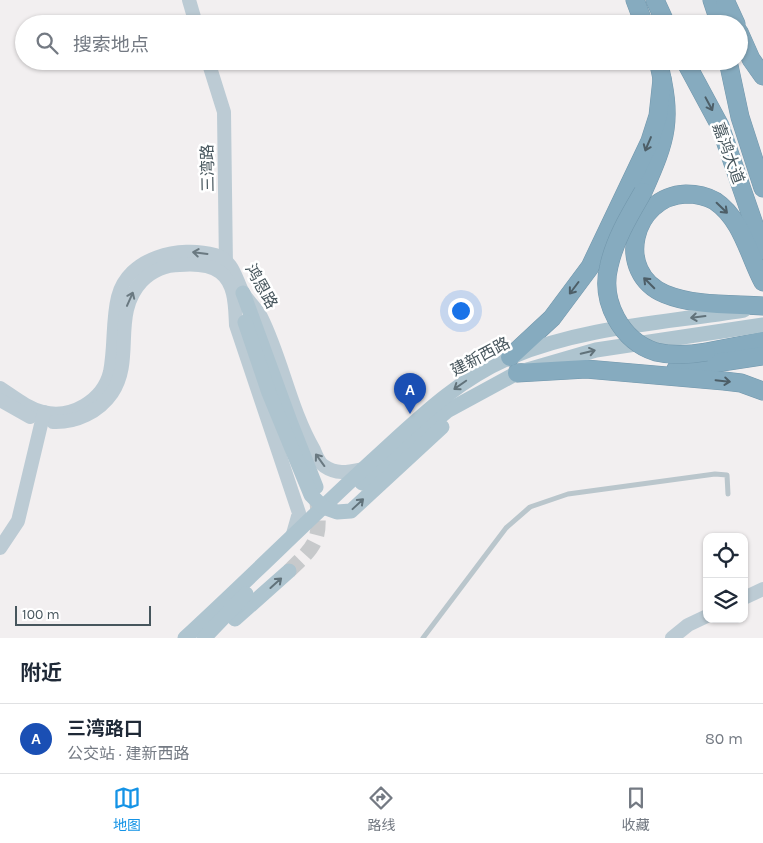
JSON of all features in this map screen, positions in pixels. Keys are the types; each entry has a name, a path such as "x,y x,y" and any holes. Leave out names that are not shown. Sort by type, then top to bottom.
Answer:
{"highway":[{"path":"636,0 641,15"},
{"path":"655,0 662,15"},
{"path":"712,0 717,15"},
{"path":"726,0 732,15"},
{"path":"748,52 763,85"},
{"path":"751,59 763,76"},
{"path":"660,70 667,108 666,128 660,154 622,229 608,266 607,282 611,309 624,330 643,347 672,355 706,352 763,341"},
{"name":"嘉鸿大道","path":"691,70 720,126 763,250"},
{"name":"嘉鸿大道","path":"730,70 740,117 763,188"},
{"path":"514,365 590,267 650,141 658,116 662,79"},
{"path":"760,277 736,224 721,206 705,196 683,194 661,200 648,211 639,225 635,243 636,262 645,279 653,287 664,294 691,301 763,306"},
{"path":"586,369 685,368 763,356"},
{"path":"514,365 724,381 741,383 763,391"}],"main road":[{"path":"189,0 193,15"},
{"name":"三湾路","path":"211,70 224,112 226,276"},
{"name":"鸿恩路","path":"0,388 43,416 87,405 104,387 112,360 118,295 124,281 135,270 160,256 174,253 204,253 226,260 232,268 239,294 236,325 299,513 293,534"},
{"name":"鸿恩路","path":"0,400 27,416 75,420 91,413 113,392 119,377 128,300 146,277 160,269 174,265 191,265 216,269 226,276 239,294 261,317 304,434 322,465 343,474 363,469"},
{"path":"239,294 245,322 269,393 312,496 323,507 337,512 351,511 486,388"},
{"path":"239,294 316,487"},
{"name":"建新西路","path":"204,638 312,527 431,424 486,388 514,365 547,344 600,330 763,306"},
{"name":"建新西路","path":"185,638 262,567 293,534 434,404 466,381 514,365 596,350 763,325"},
{"path":"0,548 18,521 43,416"},
{"path":"213,638 288,571"},
{"path":"748,596 763,590"},
{"path":"672,638 688,625 703,618"}],"lane":[{"path":"423,638 506,528 530,507 568,494 715,474 727,475 728,494"}],"tunnel":[{"path":"289,571 305,555 315,541 318,526 317,502"}],"place":[{"name":"三湾路口","path":"410,414"}]}
